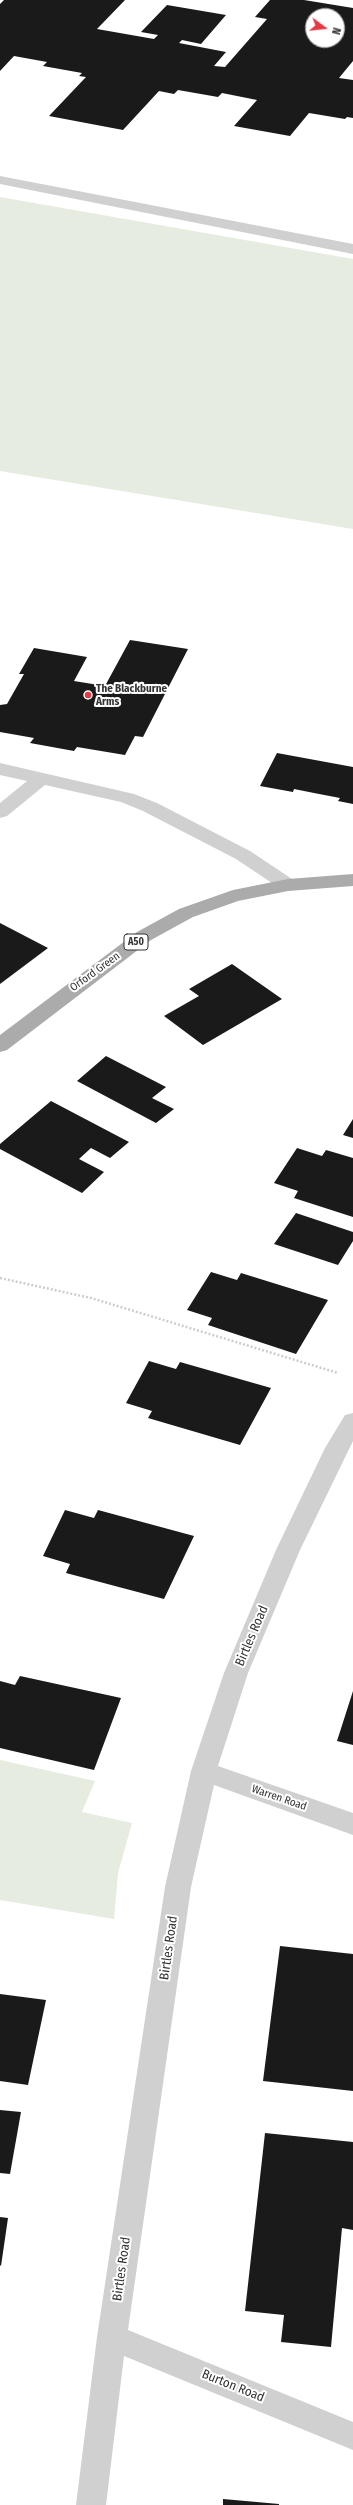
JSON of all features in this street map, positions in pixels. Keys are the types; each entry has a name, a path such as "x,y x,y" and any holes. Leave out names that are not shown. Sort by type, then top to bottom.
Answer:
{"main road":[{"name":"A50","path":"288,885 353,880"},
{"name":"Orford Green","path":"0,1045 144,936 186,912 233,896 288,885"}],"street":[{"path":"0,180 353,249"},
{"path":"0,769 127,798 150,807 244,855 288,885"},
{"path":"0,812 42,778"},
{"name":"Birtles Road","path":"91,2505 112,2337 178,1887 204,1771 236,1672 288,1550 337,1448 353,1421"},
{"name":"Warren Road","path":"204,1771 353,1824"},
{"name":"Burton Road","path":"112,2337 353,2436"}],"path":[{"path":"0,1278 91,1298 338,1373"}],"shaded area":[{"path":"0,197 353,259 353,529 0,471"},
{"path":"0,1760 95,1781 82,1812 132,1823 118,1873 114,1919 0,1900"}],"building":[{"path":"4,0 125,0 97,29 154,39 158,35 141,32 167,5 226,15 201,44 182,40 179,43 226,52 214,66 225,67 267,19 255,17 270,0 304,0 353,8 353,61 339,78 353,80 353,118 347,117 345,119 309,113 290,136 234,126 257,100 222,93 218,97 178,90 174,94 159,91 123,130 49,116 86,77 79,76 82,73 43,66 47,62 14,56 0,71 0,4"},
{"name":"The Blackburne Arms","path":"130,640 188,649 143,737 135,736 125,755 77,747 74,751 30,743 34,738 0,732 0,705 7,704 24,674 19,674 34,648 87,657 74,681 105,686"},
{"path":"277,753 353,767 353,804 338,801 340,798 294,789 293,792 260,786"},
{"path":"0,923 48,948 0,984"},
{"path":"232,964 282,999 203,1045 164,1016 199,996 189,989"},
{"path":"106,1056 166,1087 152,1098 174,1109 156,1123 77,1081"},
{"path":"51,1101 129,1142 110,1158 91,1148 79,1159 104,1172 82,1193 0,1149 0,1144"},
{"path":"353,1119 353,1138 343,1135"},
{"path":"297,1148 322,1156 326,1150 353,1158 353,1217 294,1198 298,1191 274,1183"},
{"path":"296,1213 353,1232 353,1241 338,1265 274,1244"},
{"path":"211,1272 237,1280 241,1273 328,1300 296,1354 208,1325 212,1318 187,1310"},
{"path":"149,1361 176,1369 180,1362 271,1388 240,1445 148,1418 152,1411 126,1403"},
{"path":"65,1510 94,1518 98,1510 194,1536 164,1599 66,1573 70,1564 43,1556"},
{"path":"20,1676 121,1698 94,1770 0,1748 0,1681 15,1685"},
{"path":"353,1691 353,1745 337,1741"},
{"path":"280,1946 353,1954 353,2091 263,2081"},
{"path":"0,1994 46,2000 28,2085 0,2081"},
{"path":"0,2110 21,2112 10,2174 0,2173"},
{"path":"265,2133 353,2142 353,2230 342,2228 331,2347 281,2342 284,2315 245,2311"},
{"path":"0,2217 8,2218 1,2266 0,2265"},
{"path":"223,2499 279,2504 279,2505 223,2505"}],"place":[{"name":"The Blackburne Arms","path":"88,695"}]}
